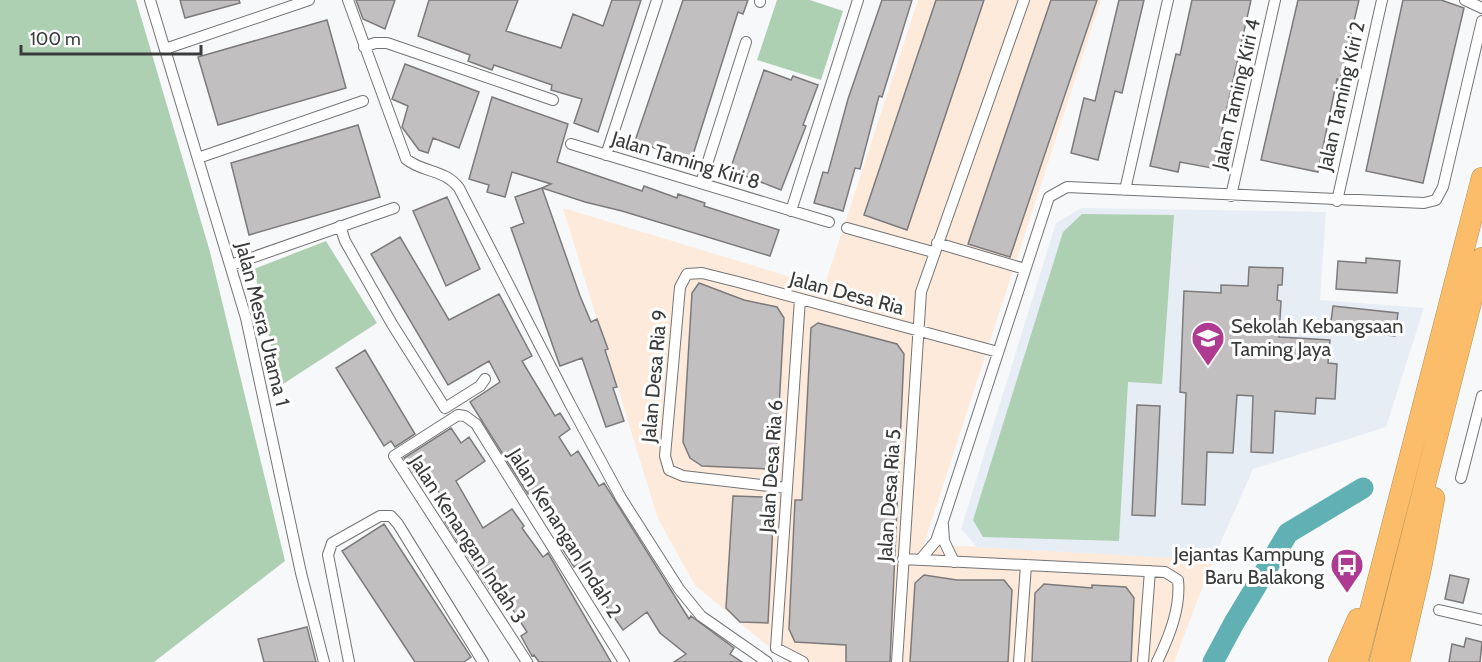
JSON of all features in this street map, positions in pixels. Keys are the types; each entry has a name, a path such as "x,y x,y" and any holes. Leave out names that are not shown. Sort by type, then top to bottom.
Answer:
{"highway":[{"path":"1357,662 1482,178"},
{"path":"1380,662 1482,258"},
{"path":"1399,662 1433,504 1436,435"},
{"path":"1339,662 1352,628 1373,597"}],"street":[{"name":"Jalan Mesra Utama 1","path":"150,0 246,318 301,573 324,662"},
{"path":"165,49 309,0"},
{"path":"348,0 406,159 417,168 451,177 459,188 564,395 621,498 679,589 701,616 766,662"},
{"path":"606,155 657,0"},
{"path":"791,211 858,0"},
{"name":"Jalan Desa Ria 5","path":"897,662 921,292 1024,0"},
{"path":"1125,190 1168,0"},
{"name":"Jalan Taming Kiri 4","path":"1231,196 1275,0"},
{"name":"Jalan Taming Kiri 2","path":"1337,201 1382,0"},
{"path":"1465,0 1482,8"},
{"path":"920,560 936,541 1049,197 1066,187 1337,201 1424,203 1436,200 1443,187 1482,21"},
{"path":"701,183 747,42"},
{"path":"364,47 375,43 387,43 553,100"},
{"path":"198,158 363,100"},
{"name":"Jalan Taming Kiri 8","path":"571,144 829,222"},
{"path":"231,265 394,208"},
{"path":"340,226 345,241 392,324 445,408 480,386 485,379"},
{"path":"848,228 1025,269"},
{"name":"Jalan Desa Ria","path":"687,273 702,273 998,352"},
{"name":"Jalan Desa Ria 9","path":"687,273 680,287 665,456 669,470 683,476 787,488"},
{"name":"Jalan Desa Ria 6","path":"800,299 776,648 804,662"},
{"path":"1461,478 1482,396"},
{"name":"Jalan Kenangan Indah 3","path":"476,424 465,416 458,415 394,456 527,662"},
{"name":"Jalan Kenangan Indah 2","path":"476,424 624,662"},
{"path":"349,662 328,555 332,543 380,516 391,516 483,662"},
{"path":"943,521 944,541 954,562"},
{"path":"903,559 1165,572 1178,580 1180,597 1167,642 1157,662"},
{"path":"1019,662 1026,565"},
{"path":"1143,662 1150,571"},
{"path":"1439,610 1482,620"}],"shaded area":[{"path":"918,0 1101,0 924,544 1213,560 1174,662 787,662 695,585 658,519 563,208 824,287"},
{"name":"Sekolah Kebangsaan Taming Jaya","path":"1081,208 1326,212 1320,300 1424,308 1386,427 1253,469 1213,560 977,547 961,529 1056,223"}],"green space":[{"path":"0,0 136,0 210,252 285,561 154,662 0,662"},
{"path":"777,0 810,0 843,11 821,80 757,60"},
{"path":"1082,214 1174,215 1162,384 1128,382 1119,541 983,537 973,520 1063,232"},
{"path":"326,241 377,323 280,386 254,269"}],"building":[{"path":"180,0 239,0 240,3 185,18"},
{"path":"356,0 395,0 385,29 363,19"},
{"path":"429,0 518,0 506,31 561,48 573,14 603,26 612,0 641,0 598,132 574,123 582,99 551,90 552,85 494,65 492,70 468,61 470,55 418,36"},
{"path":"683,0 748,0 743,14 738,12 691,161 635,141"},
{"path":"882,0 912,0 882,97 879,96 860,169 855,168 843,211 814,203 823,172 828,173 848,99"},
{"path":"936,0 984,0 907,230 864,215"},
{"path":"1051,0 1097,0 1010,257 968,244"},
{"path":"1119,0 1144,0 1122,93 1115,91 1098,160 1071,153 1084,98 1095,101"},
{"path":"1192,0 1251,0 1220,139 1223,140 1217,169 1180,162 1178,172 1150,166 1176,54 1180,55"},
{"path":"1298,0 1359,0 1340,80 1337,79 1318,172 1261,160"},
{"path":"1403,0 1441,0 1464,8 1423,183 1366,171"},
{"path":"327,20 346,88 218,125 198,57"},
{"path":"405,64 479,92 459,148 433,138 428,153 419,150 402,127 408,106 392,99"},
{"path":"764,70 791,80 793,76 818,85 803,125 806,126 781,190 730,170"},
{"path":"492,97 568,124 557,162 642,191 644,186 677,198 678,194 705,203 704,206 779,230 770,256 542,188 551,184 512,172 505,197 487,192 489,185 469,179"},
{"path":"358,125 380,197 249,235 231,163"},
{"path":"542,188 580,296 591,322 597,319 608,349 605,350 617,387 613,388 624,421 606,427 582,358 560,366 511,228 524,223 515,197"},
{"path":"447,197 480,269 446,286 413,211"},
{"path":"400,237 449,320 499,294 532,356 522,361 555,416 560,413 570,429 559,437 571,456 578,451 599,486 604,483 689,619 691,616 734,648 730,654 742,662 674,662 686,654 660,633 647,612 623,630 577,565 574,567 560,545 564,541 530,492 528,494 470,402 500,382 489,361 448,385 371,254"},
{"path":"1366,258 1400,261 1397,293 1336,289 1338,261 1366,263"},
{"path":"1249,267 1283,268 1282,285 1278,285 1277,300 1281,301 1279,337 1330,340 1328,363 1337,364 1335,399 1316,398 1315,414 1275,411 1273,453 1251,452 1253,396 1237,395 1233,453 1207,452 1205,505 1182,504 1186,393 1180,392 1184,291 1221,293 1221,285 1248,286"},
{"path":"699,283 744,300 777,307 784,318 776,461 770,469 702,466 690,458 683,442 692,293"},
{"path":"1333,306 1398,313 1395,336 1330,329"},
{"path":"818,323 897,344 904,354 890,662 846,662 846,645 795,642 789,629 795,500 802,500 811,328"},
{"path":"365,350 415,434 395,447 391,441 384,446 336,368"},
{"path":"1137,405 1160,406 1155,516 1132,515"},
{"path":"451,428 461,443 469,437 485,461 456,481 483,528 512,509 524,526 522,528 543,557 548,553 611,662 539,662 534,655 532,656 521,636 527,632 511,607 505,611 445,522 450,519 436,498 441,495 421,466 413,472 404,458"},
{"path":"733,496 765,497 774,505 768,623 740,622 726,608"},
{"path":"384,524 471,657 464,662 415,662 342,551"},
{"path":"924,575 957,580 1004,580 1012,590 1008,662 910,662 915,583"},
{"path":"1450,575 1469,579 1463,603 1445,599"},
{"path":"1044,584 1092,588 1092,585 1126,587 1134,598 1131,662 1032,662 1035,593"},
{"path":"307,627 316,662 264,662 258,639"},
{"path":"1466,638 1482,642 1480,662 1449,662 1452,644 1464,647"}],"waterway":[{"path":"1213,662 1288,533 1363,488"}],"place":[{"name":"Sekolah Kebangsaan Taming Jaya","path":"1208,367"},
{"name":"Jejantas Kampung Baru Balakong","path":"1347,594"}]}
